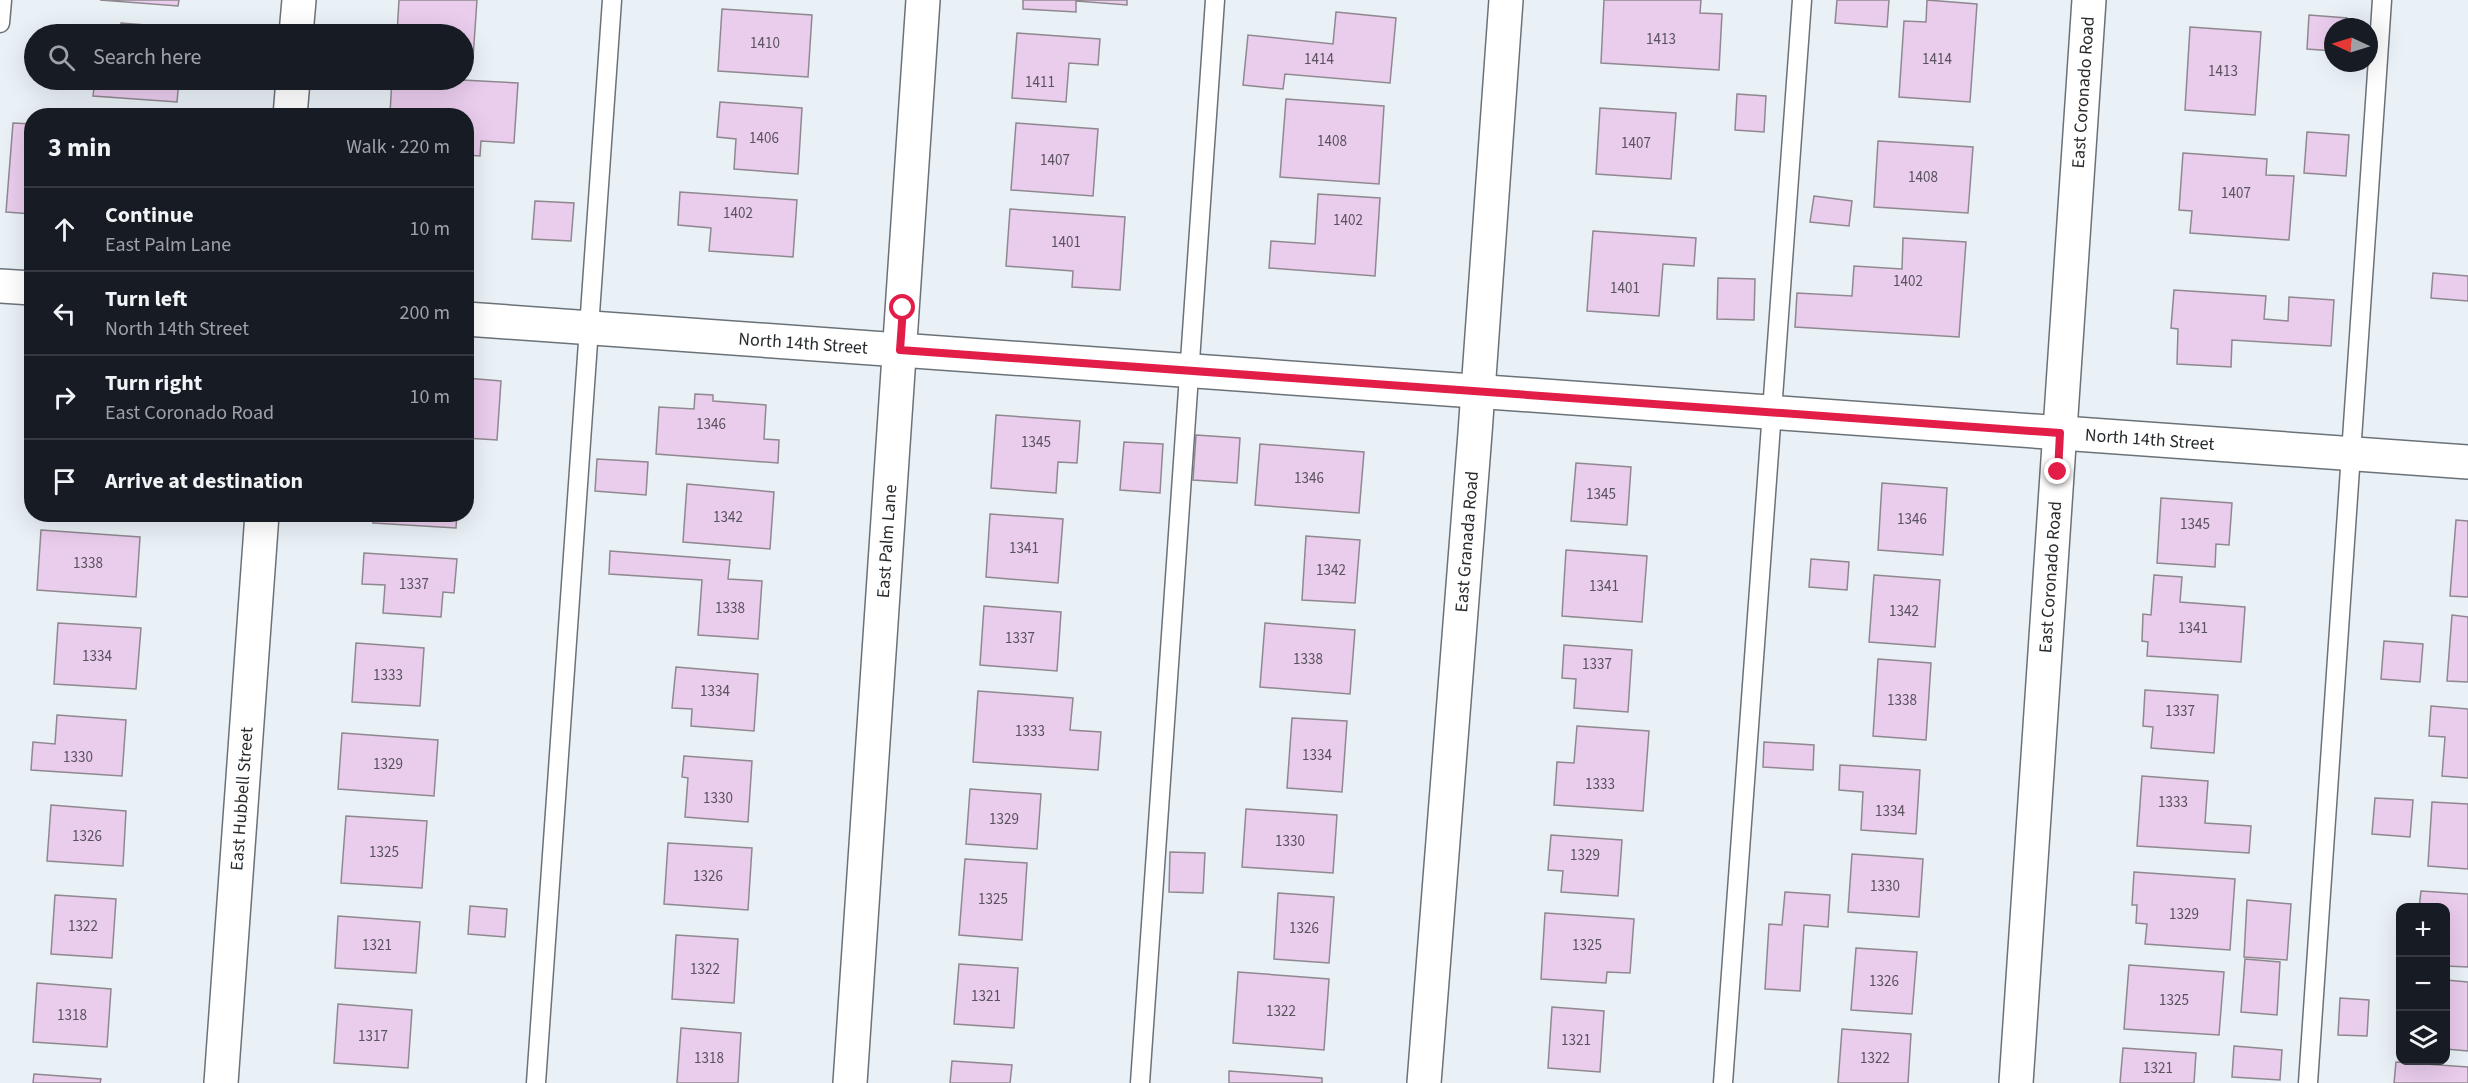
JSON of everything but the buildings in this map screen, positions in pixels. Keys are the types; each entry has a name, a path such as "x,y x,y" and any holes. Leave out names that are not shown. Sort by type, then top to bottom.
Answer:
{"street":[{"path":"297,24 298,0"},
{"name":"East Palm Lane","path":"850,1083 924,0"},
{"name":"East Granada Road","path":"1424,1083 1506,0"},
{"name":"East Coronado Road","path":"2016,1083 2089,0"},
{"path":"291,108 292,90"},
{"path":"0,286 24,288"},
{"name":"North 14th Street","path":"474,320 2468,462"},
{"name":"East Hubbell Street","path":"221,1083 261,522"}],"lane":[{"path":"0,23 2,0"},
{"path":"536,1083 612,0"},
{"path":"1140,1083 1215,0"},
{"path":"1722,1083 1802,0"},
{"path":"2308,1083 2382,0"}],"route":[{"path":"903,308 900,350 2060,433 2058,472"}]}
